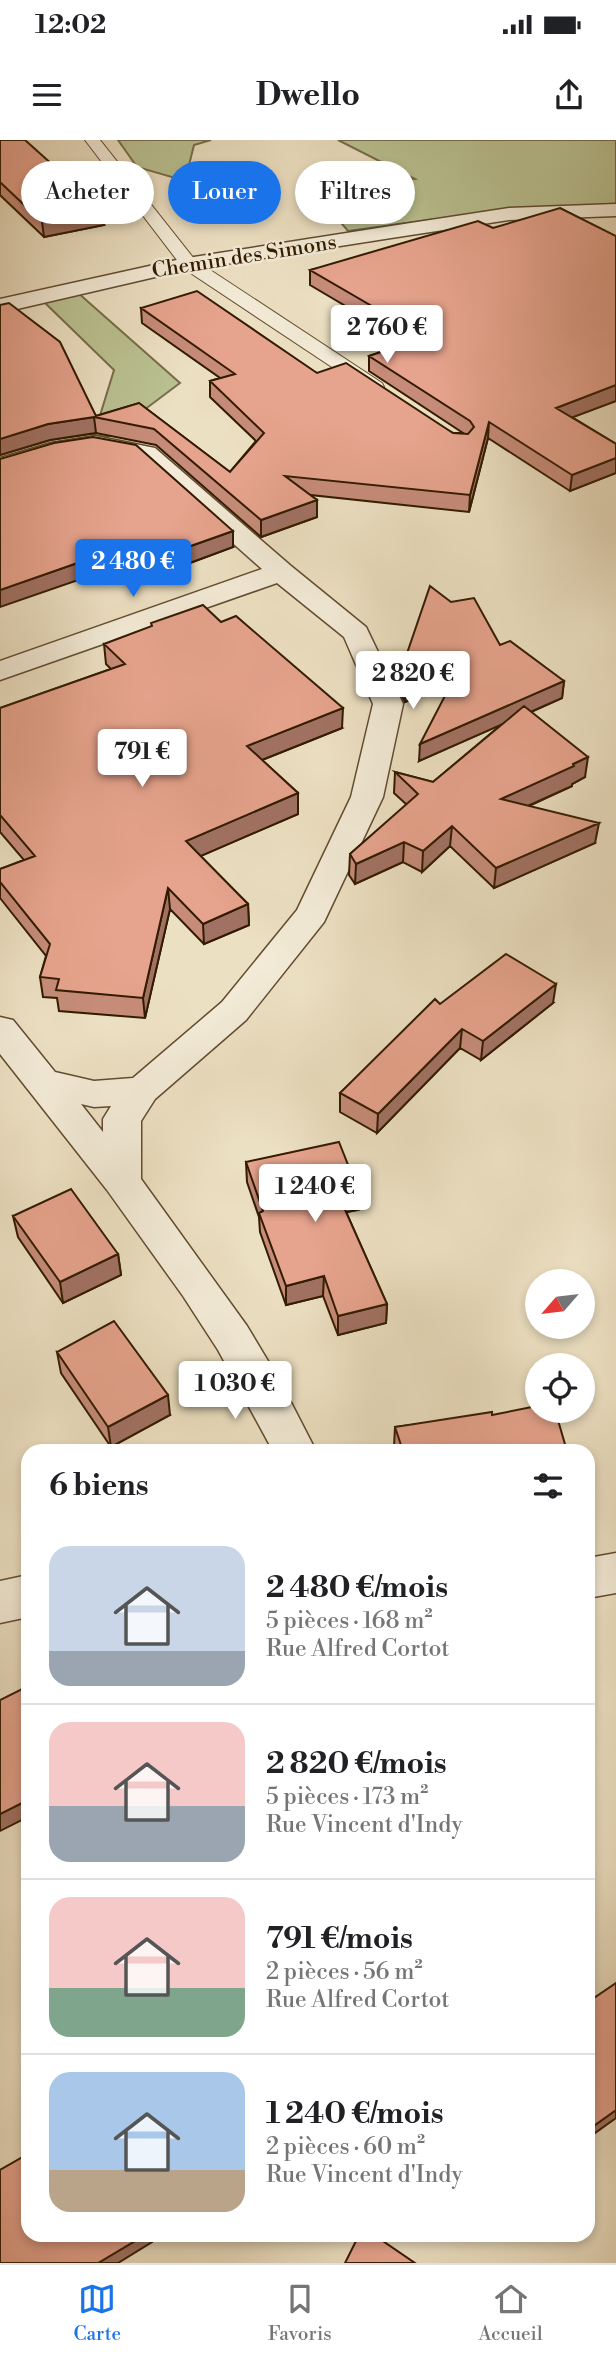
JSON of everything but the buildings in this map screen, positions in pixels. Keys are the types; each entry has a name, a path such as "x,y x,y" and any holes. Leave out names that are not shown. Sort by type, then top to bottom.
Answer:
{"street":[{"name":"Chemin des Simons","path":"0,306 189,264 509,214 616,210"},
{"path":"0,466 51,450 95,443 146,453 281,572 356,633 388,704 367,797 312,914 234,1012 142,1090 122,1119 122,1182"},
{"path":"0,671 281,572"},
{"path":"0,1029 122,1182 187,1269 266,1390 292,1444"},
{"path":"42,1082 94,1094 142,1090"},
{"path":"266,1390 267,1444"},
{"path":"595,1577 616,1573"},
{"path":"0,1602 21,1598"}],"lane":[{"path":"92,140 189,264 392,398"}],"green space":[{"path":"118,140 211,140 194,145 190,161 168,161 168,176 154,172 154,161 133,161"},
{"path":"338,140 616,140 616,204 494,211 415,222 415,161 379,161"},
{"path":"342,224 399,224 348,231"},
{"path":"77,292 180,383 108,437 94,435 114,370 42,300"}]}
